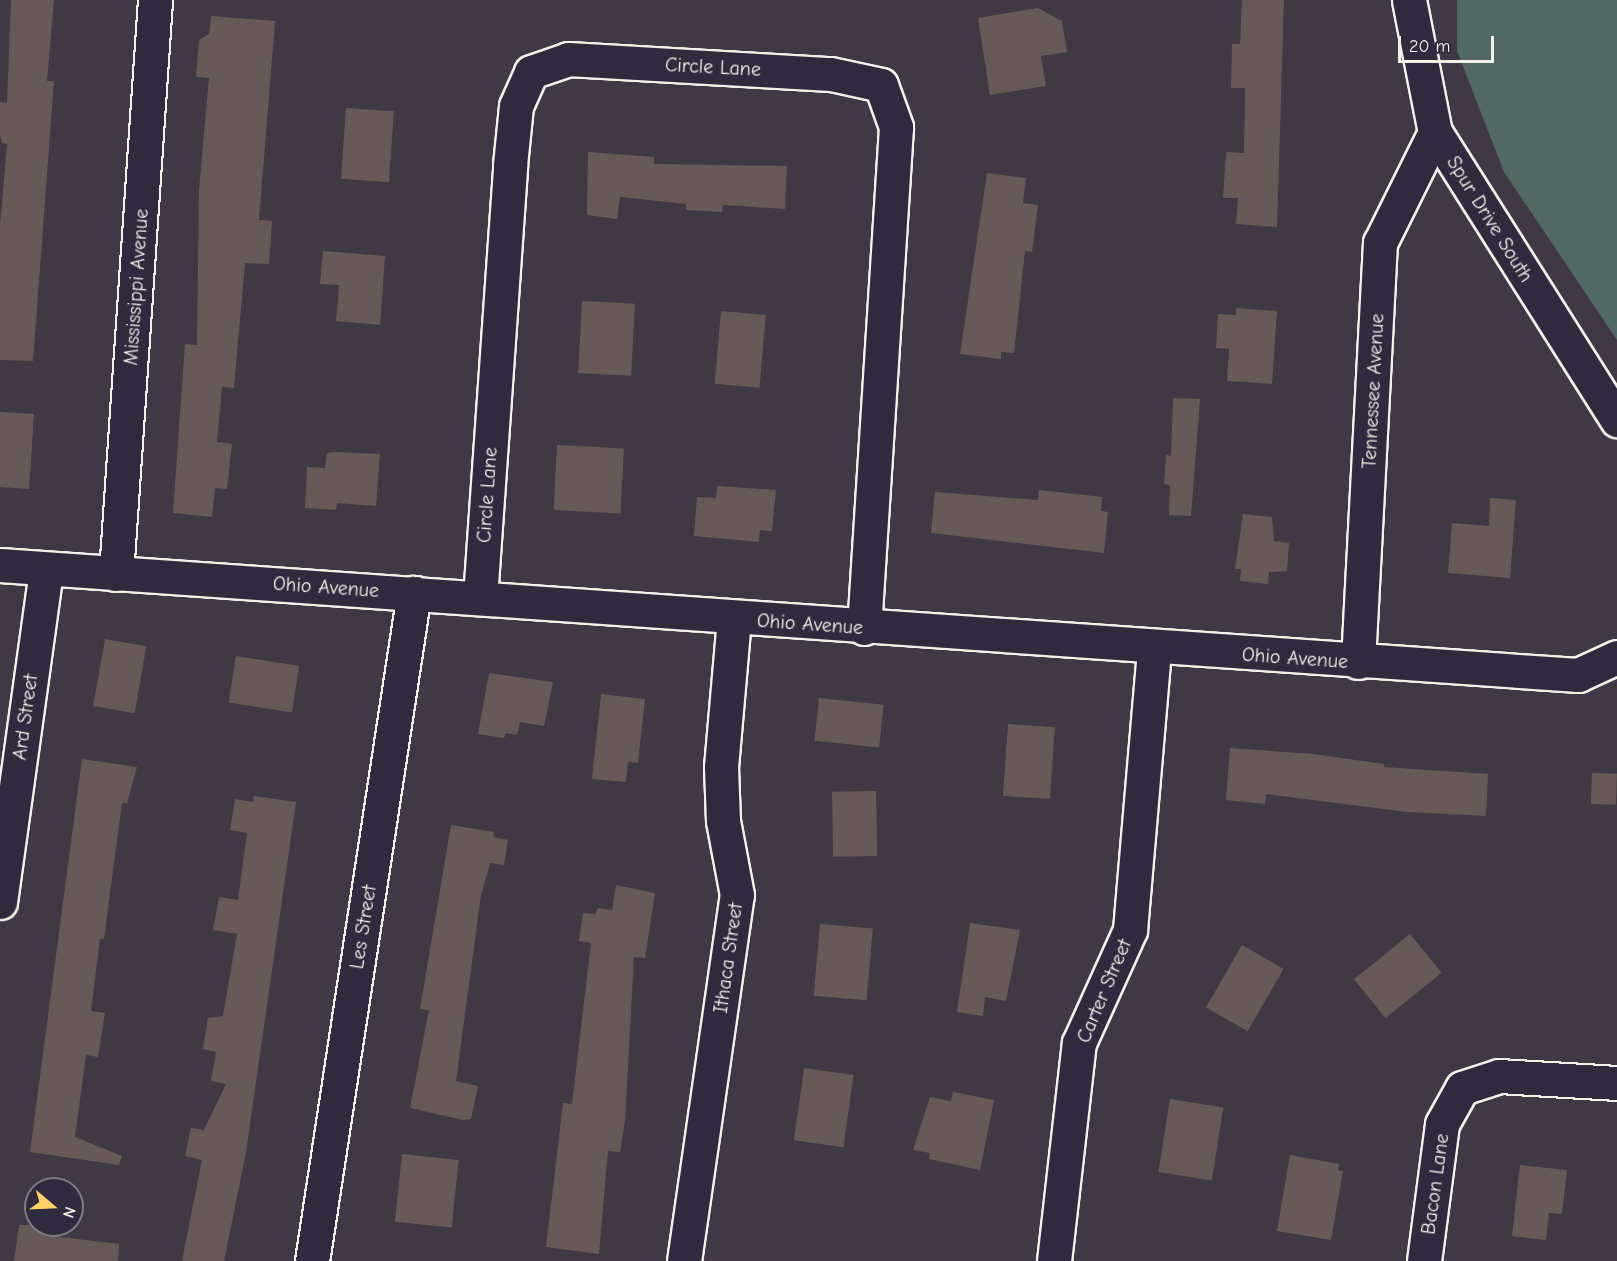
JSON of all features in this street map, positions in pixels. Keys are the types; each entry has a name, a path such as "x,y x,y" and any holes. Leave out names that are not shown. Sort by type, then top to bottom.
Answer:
{"street":[{"name":"Mississippi Avenue","path":"116,574 155,0"},
{"name":"Spur Drive South","path":"1409,0 1435,132 1617,420"},
{"name":"Circle Lane","path":"480,598 510,165 516,106 531,72 568,59 831,74 881,85 896,127 864,628"},
{"name":"Tennessee Avenue","path":"1358,662 1380,243 1435,132"},
{"name":"Ohio Avenue","path":"0,565 414,592 734,619 1578,675 1617,657"},
{"name":"Ard Street","path":"0,902 46,569"},
{"name":"Les Street","path":"312,1261 414,592"},
{"name":"Ithaca Street","path":"684,1261 737,895 723,821 721,767 734,619"},
{"name":"Carter Street","path":"1054,1261 1079,1042 1130,930 1154,648"},
{"name":"Bacon Lane","path":"1424,1261 1443,1124 1462,1088 1499,1076 1617,1083"}],"green space":[{"path":"1457,0 1617,0 1617,340 1504,172 1457,51"}],"building":[{"path":"11,0 54,0 47,81 54,81 33,361 0,360 0,225 7,144 2,143 0,135 0,102 7,103"},
{"path":"1242,0 1284,0 1277,227 1236,224 1238,198 1223,198 1226,152 1244,153 1245,88 1231,88 1232,44 1240,44"},
{"path":"1038,8 1062,21 1067,52 1041,56 1046,86 990,95 978,18"},
{"path":"211,16 275,21 259,220 272,221 269,264 245,263 234,388 222,387 217,442 232,444 227,489 215,488 212,517 173,513 185,344 197,345 199,190 209,78 196,77 199,40 209,34"},
{"path":"346,108 394,111 389,182 341,179"},
{"path":"588,152 654,157 654,164 787,166 785,209 723,205 722,212 686,210 686,204 620,197 617,219 587,215"},
{"path":"987,173 1026,178 1023,203 1038,205 1032,252 1025,251 1014,353 1001,352 1001,359 960,354"},
{"path":"323,251 385,256 380,325 336,321 339,285 320,284"},
{"path":"582,301 635,304 631,376 578,373"},
{"path":"1236,308 1277,311 1272,384 1227,381 1229,349 1216,348 1218,314 1236,315"},
{"path":"721,311 766,315 759,388 715,384"},
{"path":"1173,398 1200,399 1191,516 1169,515 1170,485 1164,484 1166,455 1171,456"},
{"path":"0,412 34,414 29,489 0,487"},
{"path":"557,445 624,449 621,513 554,510"},
{"path":"327,453 380,454 376,506 337,503 336,510 305,508 307,467 325,468"},
{"path":"717,486 776,490 772,531 760,530 759,542 694,536 697,497 716,498"},
{"path":"1039,490 1102,497 1101,511 1108,512 1104,553 931,533 935,492 1038,500"},
{"path":"1490,498 1516,500 1510,578 1448,573 1452,523 1489,526"},
{"path":"1243,514 1272,517 1274,541 1289,543 1287,571 1269,572 1268,584 1240,581 1241,569 1235,569"},
{"path":"105,639 146,646 135,713 93,706"},
{"path":"236,656 299,666 292,712 229,702"},
{"path":"489,673 553,682 544,726 520,722 517,735 506,733 504,738 478,734"},
{"path":"601,694 645,699 638,763 628,762 626,782 592,779"},
{"path":"819,698 884,705 879,748 815,741"},
{"path":"1008,724 1055,727 1050,799 1003,796"},
{"path":"1230,748 1313,754 1384,764 1384,767 1488,774 1486,816 1407,812 1266,794 1265,804 1226,800"},
{"path":"82,759 137,767 127,803 122,803 104,939 100,938 91,1011 105,1013 98,1057 86,1055 75,1137 122,1156 119,1165 30,1152"},
{"path":"1592,773 1617,774 1616,805 1591,804"},
{"path":"876,791 877,856 833,857 832,792"},
{"path":"254,796 296,802 246,1152 224,1261 182,1261 202,1160 185,1156 191,1128 204,1130 226,1084 211,1081 216,1052 203,1049 208,1018 223,1016 237,934 213,930 219,897 238,900 247,833 230,830 235,799 253,802"},
{"path":"451,825 494,832 493,837 508,840 504,865 490,863 481,895 456,1081 478,1086 471,1119 463,1120 410,1108 429,1010 420,1009"},
{"path":"616,885 655,893 645,958 634,957 625,1121 620,1152 608,1151 599,1254 546,1247 563,1103 572,1104 591,943 579,941 583,913 595,914 598,908 612,910"},
{"path":"970,923 1020,930 1006,1001 985,997 983,1016 957,1012"},
{"path":"820,924 873,929 867,1000 814,996"},
{"path":"1410,934 1441,973 1386,1018 1354,979"},
{"path":"1242,945 1284,969 1248,1031 1206,1007"},
{"path":"804,1068 854,1075 843,1147 794,1140"},
{"path":"953,1092 994,1100 980,1170 929,1159 930,1153 913,1150 930,1097 951,1101"},
{"path":"1170,1099 1223,1107 1212,1181 1158,1172"},
{"path":"402,1154 459,1160 452,1228 395,1222"},
{"path":"1290,1155 1339,1164 1338,1170 1343,1171 1331,1240 1277,1231"},
{"path":"1520,1165 1567,1170 1562,1214 1549,1213 1546,1240 1512,1236"},
{"path":"19,1225 24,1225 24,1237 60,1237 119,1244 118,1261 14,1261"}]}
